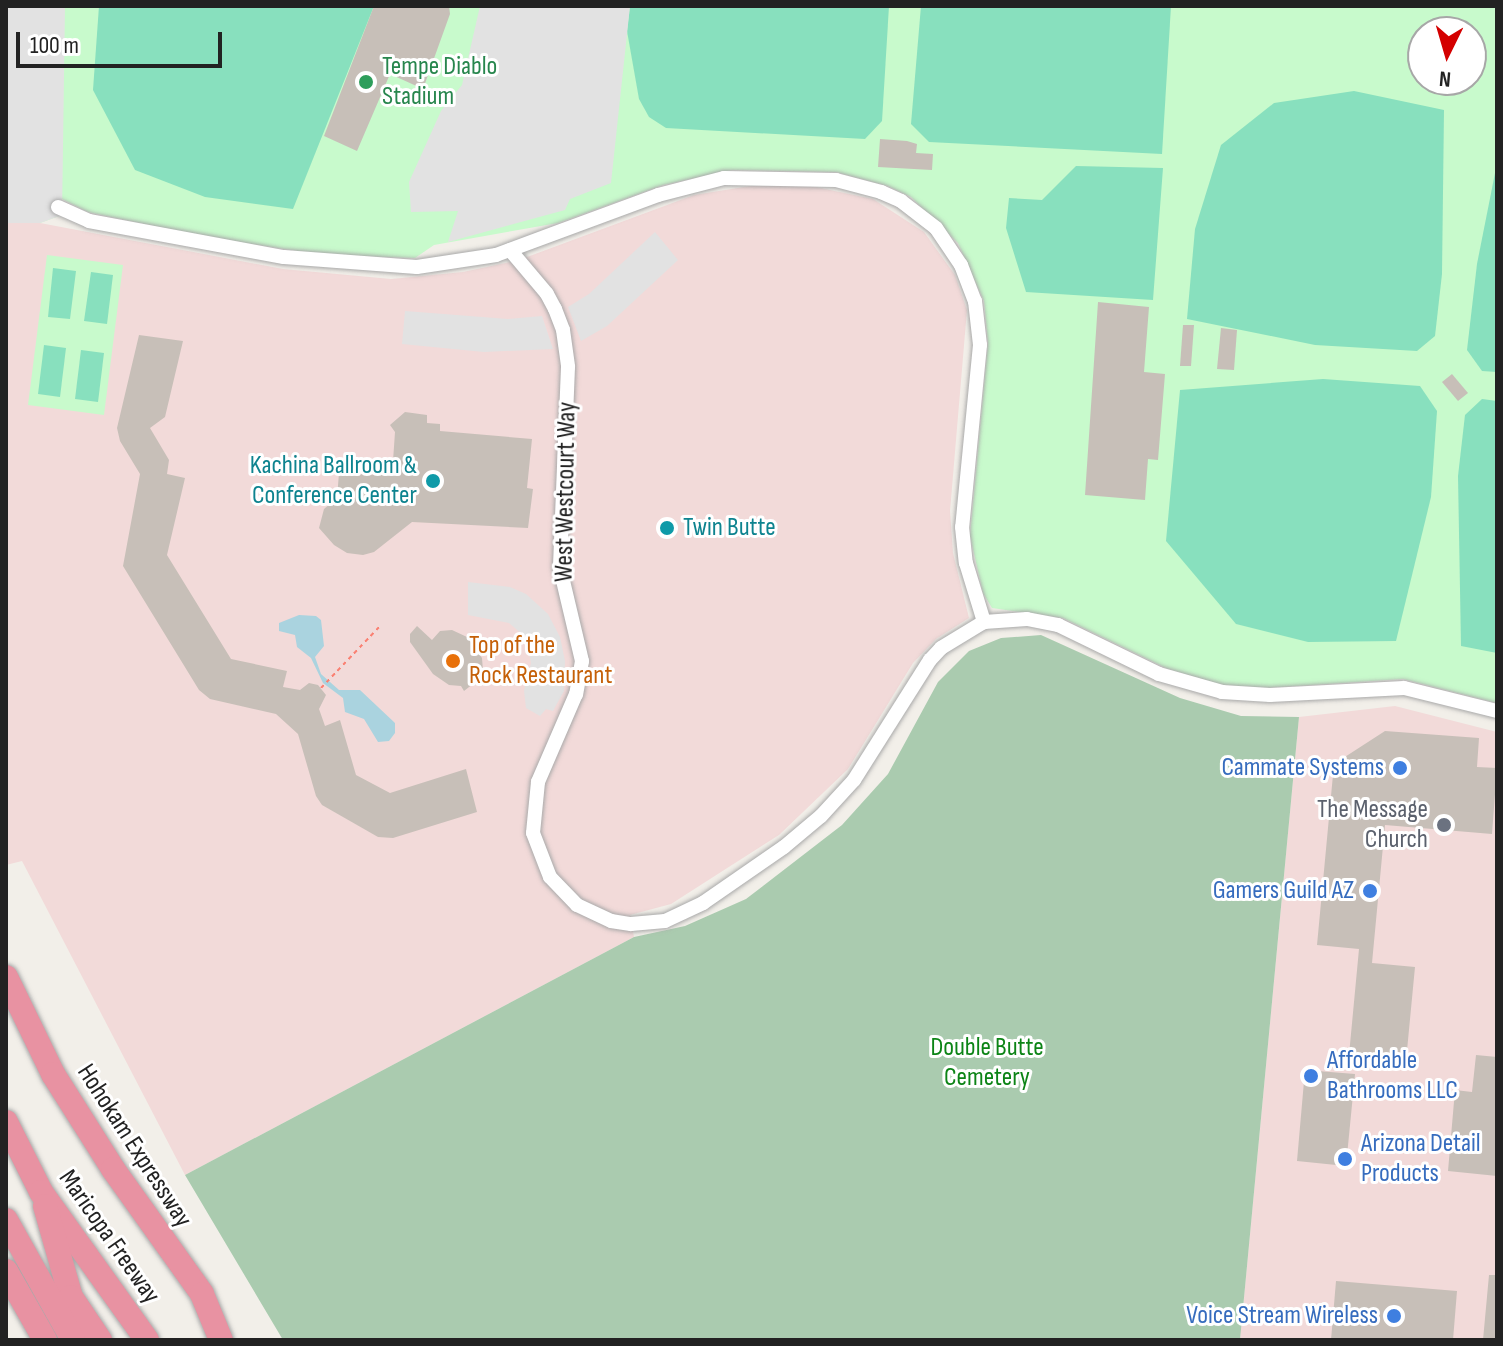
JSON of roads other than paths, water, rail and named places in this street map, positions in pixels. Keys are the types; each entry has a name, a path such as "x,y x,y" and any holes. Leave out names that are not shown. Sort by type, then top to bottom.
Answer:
{"highway":[{"name":"Hohokam Expressway","path":"6,977 53,1074 145,1216 202,1294 221,1340"},
{"name":"Maricopa Freeway","path":"6,1122 41,1192 147,1340"},
{"path":"41,1192 71,1297 100,1340"},
{"path":"6,1220 73,1340"},
{"path":"6,1271 45,1340"},
{"path":"202,1294 239,1340"}],"street":[{"path":"58,207 89,221 313,262 417,267 510,250 658,195 724,178 836,180 881,192 922,215 947,242 961,265 977,313 978,368 962,527 966,563 984,622"},
{"name":"West Westcourt Way","path":"510,250 547,294 563,330 568,367 560,568 566,603 579,644 581,669 576,694 538,782 533,833 550,877 577,905 611,921 631,924 665,921 703,903 784,847 821,816 854,780 930,660 941,648 984,622 1027,619 1058,625 1159,674 1222,692 1270,695 1404,688 1497,711"}],"water":[{"path":"299,615 316,616 321,620 324,646 315,657 321,674 339,690 360,690 395,723 395,733 389,741 378,742 364,719 345,712 343,698 323,683 311,658 297,647 295,635 279,631 279,623"}],"place":[{"name":"Tempe Diablo Stadium","path":"366,82"},
{"name":"Kachina Ballroom & Conference Center","path":"433,481"},
{"name":"Twin Butte","path":"667,528"},
{"name":"Top of the Rock Restaurant","path":"453,661"},
{"name":"Cammate Systems","path":"1400,768"},
{"name":"The Message Church","path":"1444,825"},
{"name":"Gamers Guild AZ","path":"1370,891"},
{"name":"Affordable Bathrooms LLC","path":"1311,1076"},
{"name":"Arizona Detail Products","path":"1345,1159"},
{"name":"Voice Stream Wireless","path":"1394,1316"}],"park label":[{"name":"Double Butte Cemetery","path":"987,1063"}]}
